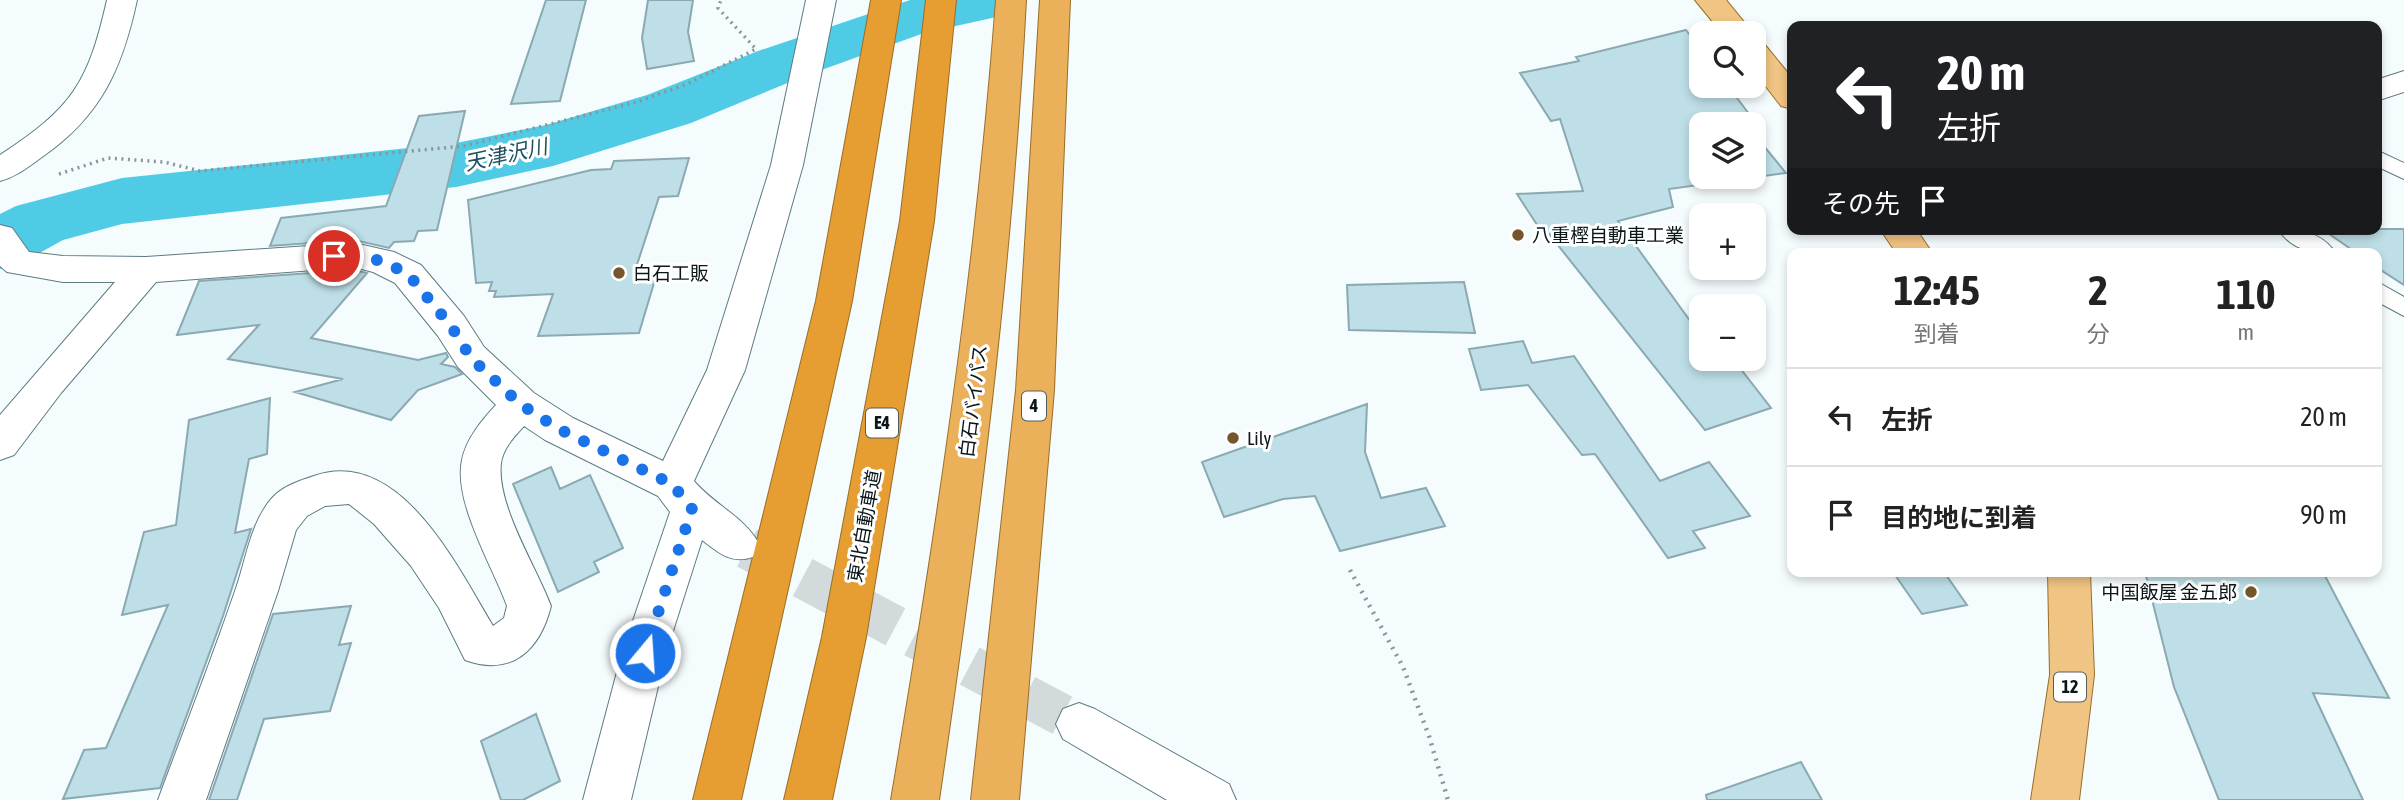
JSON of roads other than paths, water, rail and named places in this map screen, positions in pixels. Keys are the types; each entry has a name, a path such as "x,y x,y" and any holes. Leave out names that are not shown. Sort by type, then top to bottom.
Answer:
{"highway":[{"path":"717,800 834,301 886,0"},
{"name":"東北自動車道","path":"808,800 845,637 912,248 940,0"},
{"name":"4","path":"995,800 1035,390 1055,5"},
{"name":"白石バイパス","path":"915,800 962,491 995,211 1011,11"}],"main road":[{"path":"1710,0 1728,21"},
{"path":"1766,67 1787,93"},
{"name":"12","path":"2055,800 2072,675 2069,577"}],"street":[{"path":"0,170 64,125 87,95 100,73 122,0"},
{"path":"607,800 682,497 726,370 786,165 808,73 820,6"},
{"path":"2382,89 2404,81"},
{"path":"5,246 19,263 36,267 146,270 313,256 354,256 382,261 408,274 451,326 471,358 520,404 559,429 682,497 738,544"},
{"path":"0,444 48,383 146,270"},
{"path":"182,800 259,586 274,534 285,512 297,501 330,488 362,491 412,538 438,571 481,646 497,648 513,639 525,625 529,606 489,507 482,484 481,461 502,425 520,404"},
{"path":"1079,724 1212,800"}],"lane":[{"path":"2382,160 2404,172"},
{"path":"2298,235 2316,248"},
{"path":"2382,293 2404,308"}],"waterway":[{"name":"天津沢川","path":"0,244 40,223 122,201 456,165 553,145 669,109 780,64 909,18 998,0"}],"tunnel":[{"path":"747,548 1079,724"}],"place":[{"name":"八重樫自動車工業","path":"1518,235"},
{"name":"白石工販","path":"619,273"},
{"name":"Lily","path":"1233,438"},
{"name":"中国飯屋 金五郎","path":"2251,592"}]}
